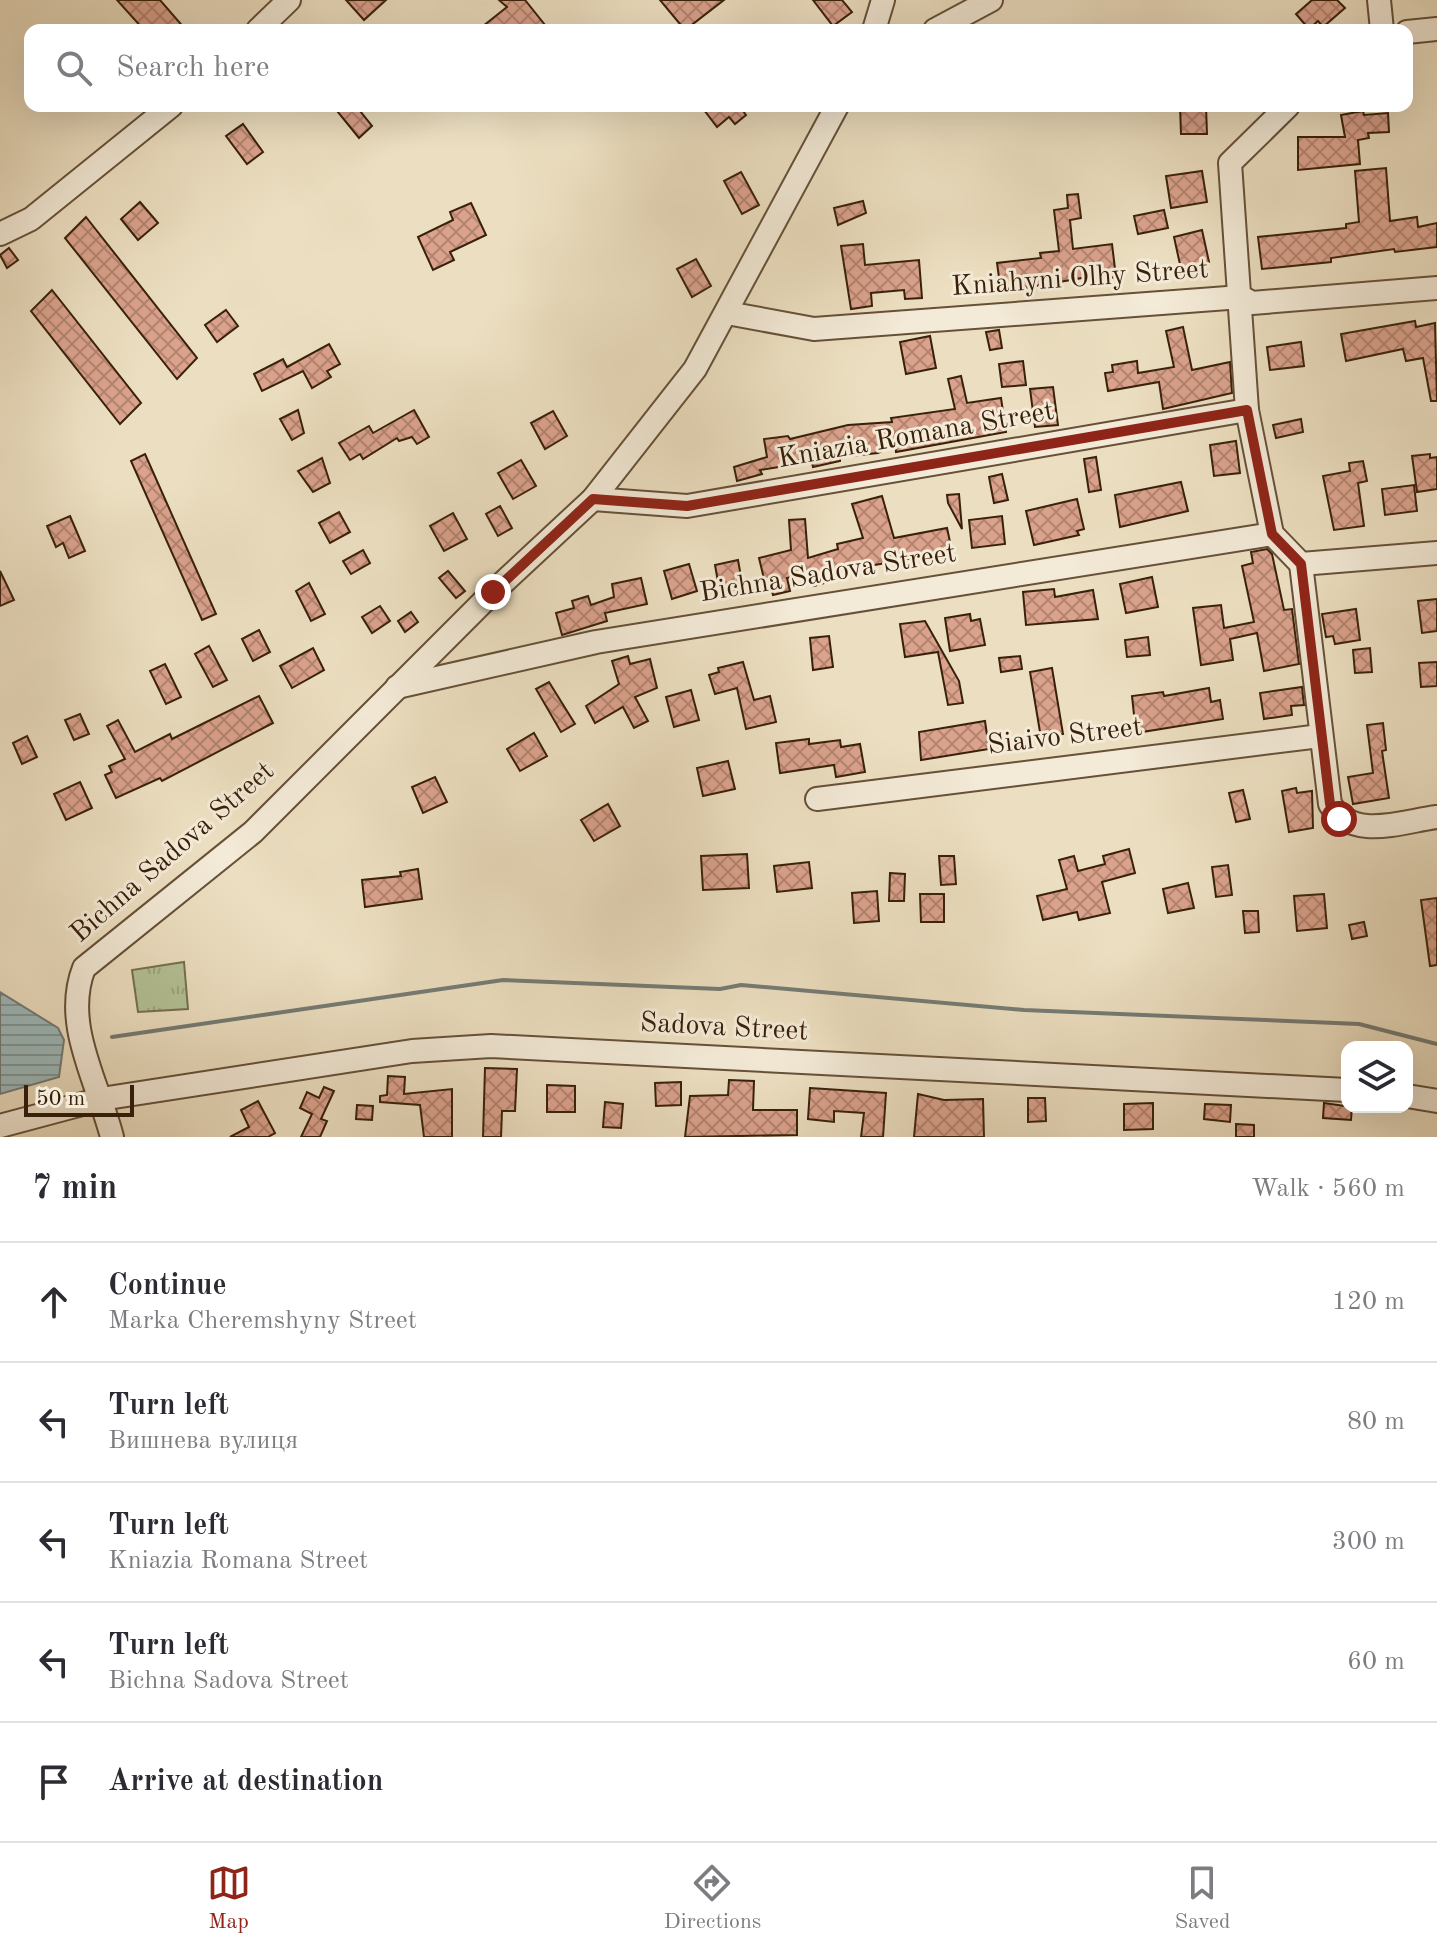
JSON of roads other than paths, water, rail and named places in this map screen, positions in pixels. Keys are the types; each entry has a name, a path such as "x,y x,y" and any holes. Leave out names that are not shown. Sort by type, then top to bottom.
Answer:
{"street":[{"path":"264,24 289,0"},
{"path":"876,24 883,0"},
{"path":"946,24 991,0"},
{"path":"1379,0 1381,24"},
{"path":"1413,31 1437,29"},
{"path":"0,234 31,219 164,112"},
{"name":"Bichna Sadova Street","path":"101,1099 77,1027 77,987 84,968 253,832 396,688 593,499 695,369 835,112"},
{"path":"1282,112 1230,163 1247,410 1272,534 1301,564 1330,804 1339,819 1358,828 1437,817"},
{"name":"Kniahyni Olhy Street","path":"727,313 814,329 1241,297 1252,303 1437,288"},
{"name":"Kniazia Romana Street","path":"593,499 687,506 1247,410"},
{"name":"Bichna Sadova Street","path":"396,688 596,642 1272,534"},
{"path":"1301,564 1437,553"},
{"name":"Siaivo Street","path":"817,799 1320,736"},
{"name":"Sadova Street","path":"0,1126 101,1099 412,1051 491,1046 1341,1090"},
{"path":"1413,1097 1437,1101"},
{"path":"101,1099 112,1137"}],"water":[{"path":"0,992 58,1028 64,1040 59,1077 0,1094"}],"waterway":[{"path":"112,1037 503,980 720,989 741,985 1024,1010 1359,1024 1437,1044"}]}
